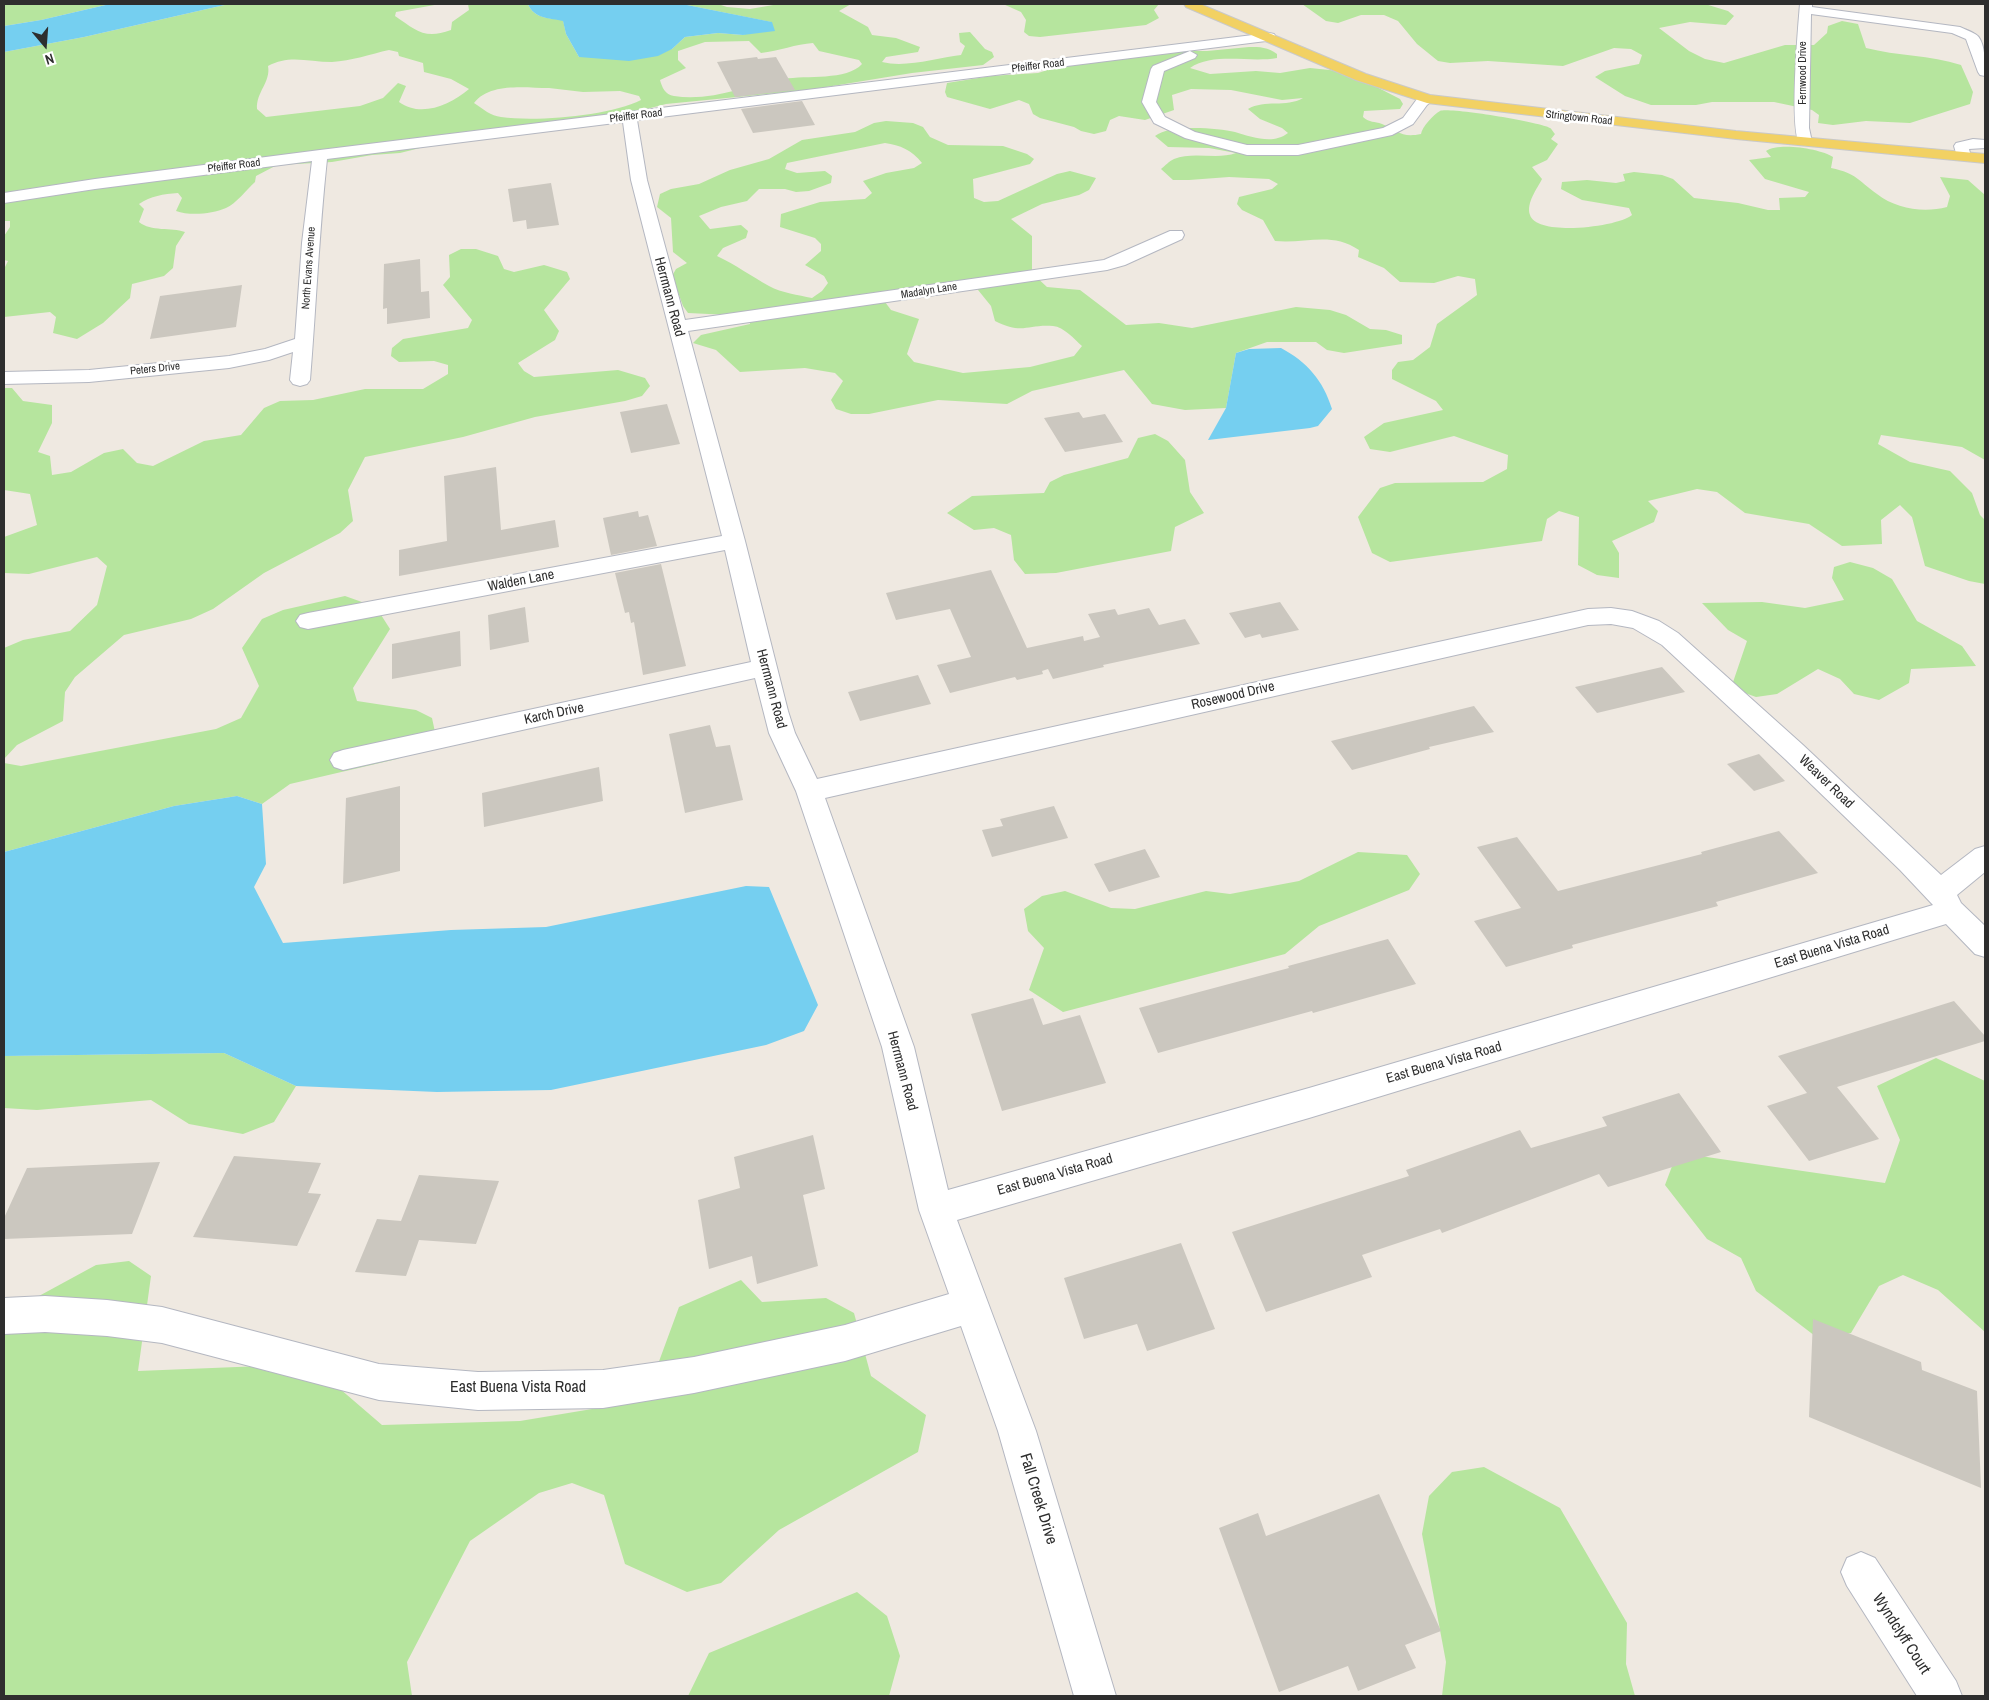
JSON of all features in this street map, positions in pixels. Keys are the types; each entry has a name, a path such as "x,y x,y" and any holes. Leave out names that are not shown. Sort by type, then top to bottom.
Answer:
{"main road":[{"name":"Stringtown Road","path":"1190,4 1361,77 1428,99 1480,107 1805,142 1985,159"}],"street":[{"path":"1806,7 1955,30 1972,38 1985,72"},
{"name":"Fernwood Drive","path":"1805,142 1802,128 1803,39 1806,7"},
{"name":"Pfeiffer Road","path":"4,198 95,184 320,155 1269,38"},
{"path":"1219,43 1158,69 1149,102 1159,120 1190,135 1247,150 1298,150 1387,132 1408,121 1422,102 1428,99"},
{"name":"Herrmann Road","path":"629,117 639,180 734,541 775,710 782,733 809,791 898,1048 936,1210 971,1305"},
{"path":"1963,157 1961,146 1973,143 1985,144"},
{"name":"North Evans Avenue","path":"300,380 308,296 310,243 320,155"},
{"name":"Madalyn Lane","path":"677,328 1107,264 1119,261 1176,235"},
{"name":"Peters Drive","path":"4,378 89,376 229,362 268,354 303,342"},
{"name":"Walden Lane","path":"308,621 734,541"},
{"name":"Rosewood Drive","path":"809,791 1588,617 1628,617 1656,628"},
{"name":"Weaver Road","path":"1656,628 1794,752 1945,902 1985,945"},
{"name":"Karch Drive","path":"343,760 765,667"},
{"name":"East Buena Vista Road","path":"936,1210 1337,1094 1945,902 1985,857"},
{"name":"East Buena Vista Road","path":"4,1316 45,1314 107,1318 162,1325 379,1382 478,1391 603,1389 694,1375 845,1343 971,1305"},
{"name":"Fall Creek Drive","path":"971,1305 1017,1431 1095,1696"},
{"name":"Wyndclyff Court","path":"1861,1572 1941,1696"}],"green space":[{"path":"4,4 110,4 41,20 4,26"},
{"path":"229,4 440,4 396,12 395,16 421,32 434,34 451,30 452,22 469,10 468,4 528,4 534,13 538,15 563,20 566,34 579,57 672,49 685,37 718,33 743,35 771,22 682,4 718,4 727,7 750,9 779,4 851,4 839,11 868,27 872,35 896,38 920,47 918,52 886,57 882,62 901,64 961,55 965,46 960,42 959,33 970,32 985,49 992,52 994,57 983,65 912,73 808,90 666,104 631,113 476,134 400,153 372,155 332,162 277,165 256,176 255,182 230,206 208,213 194,214 176,211 182,198 178,193 153,197 139,204 144,209 139,222 149,227 185,232 176,246 173,268 164,276 132,284 130,298 103,323 77,339 53,333 56,317 50,312 4,317 4,269 8,261 4,260 4,236 10,227 10,221 4,221 4,200 13,195 4,194 4,52 84,37","holes":["749,41 761,53 813,43 819,51 859,60 862,64 847,73 784,79 702,97 671,95 663,88 660,80 686,68 678,60 678,51 705,42","389,50 398,52 399,56 423,63 424,72 451,79 469,89 453,100 435,108 426,109 408,107 399,102 406,86 398,83 383,98 360,106 266,117 257,109 257,103 267,77 268,66 291,59 324,62 354,59","519,87 583,92 620,91 639,96 641,100 628,106 592,114 533,119 497,116 474,103 481,96 489,92"]},
{"path":"1003,4 1159,4 1154,10 1159,18 1146,25 1040,37 1029,36 1024,32 1026,20 1021,12"},
{"path":"1302,4 1705,4 1728,11 1734,16 1726,25 1690,22 1659,28 1689,51 1705,59 1724,63 1785,45 1814,45 1827,33 1828,26 1842,21 1858,24 1866,48 1937,59 1961,65 1973,92 1970,104 1910,123 1866,121 1833,125 1818,123 1819,115 1812,110 1774,102 1712,102 1696,105 1651,105 1625,96 1595,77 1605,71 1639,64 1642,55 1631,49 1614,48 1563,66 1488,61 1450,63 1438,61 1417,44 1398,21 1384,15 1361,15 1338,23 1326,21"},
{"path":"1260,47 1270,50 1277,54 1277,58 1210,60 1190,68 1210,74 1256,71 1280,73 1310,68 1339,71 1367,82 1400,99 1403,104 1400,109 1364,111 1363,117 1409,135 1421,134 1434,115 1440,111 1447,110 1513,119 1550,128 1555,134 1551,139 1558,144 1547,160 1532,167 1542,179 1529,206 1530,215 1536,222 1547,226 1578,228 1595,226 1611,223 1632,215 1629,208 1582,200 1561,189 1562,182 1587,180 1616,183 1625,181 1623,174 1634,172 1662,175 1673,179 1694,198 1738,203 1768,210 1780,210 1779,198 1805,197 1809,192 1765,179 1749,160 1771,157 1766,151 1780,147 1810,149 1827,154 1833,157 1831,168 1852,175 1885,199 1910,208 1929,210 1947,207 1950,196 1940,177 1968,180 1985,195 1985,460 1962,447 1881,435 1878,444 1910,462 1950,471 1972,493 1980,515 1985,520 1985,584 1969,581 1925,566 1912,517 1900,505 1881,520 1882,544 1842,546 1809,524 1745,513 1717,492 1697,489 1648,501 1658,511 1654,522 1612,541 1619,553 1619,578 1597,575 1578,565 1579,517 1559,511 1547,519 1542,541 1390,562 1372,553 1358,517 1380,488 1395,483 1483,482 1507,469 1508,455 1454,436 1390,452 1370,449 1364,437 1384,423 1443,410 1436,401 1392,379 1392,370 1398,362 1413,360 1430,347 1437,324 1477,295 1475,279 1458,276 1434,283 1400,282 1384,268 1358,257 1359,250 1349,244 1328,240 1275,241 1263,220 1242,210 1237,204 1239,197 1272,189 1278,184 1269,179 1229,177 1173,180 1161,169 1172,160 1181,157 1197,155 1221,156 1236,153 1209,148 1168,147 1155,136 1162,132 1182,128 1206,128 1235,132 1262,139 1276,139 1288,133 1282,128 1260,119 1248,109 1261,104 1290,103 1303,98 1282,100 1231,90 1191,89 1172,95 1174,110 1145,120 1119,116 1110,120 1106,131 1094,134 1040,118 1033,114 1029,104 1019,100 990,109 947,97 945,92 947,83 991,76 1038,73 1057,67 1173,51 1207,51"},
{"path":"886,121 913,123 923,127 930,137 948,145 1003,146 1027,154 1034,159 1030,164 973,179 974,198 984,202 998,201 1057,174 1070,171 1096,178 1089,190 1079,195 1042,204 1011,219 1032,236 1032,273 1047,287 1080,290 1126,325 1159,323 1192,328 1296,307 1330,310 1346,315 1370,329 1386,330 1402,335 1402,344 1344,353 1327,350 1316,342 1267,342 1236,353 1226,408 1185,410 1152,404 1124,370 1032,391 1007,404 938,400 869,414 851,414 836,409 831,400 843,381 835,373 805,368 740,372 716,350 693,343 701,335 750,324 750,316 688,313 683,306 672,276 676,269 687,263 673,252 671,218 657,207 660,194 671,189 699,184 730,170 769,159 802,140 855,132 874,123","holes":["885,143 905,149 922,163 914,168 886,173 863,181 872,193 865,199 820,202 781,214 780,227 815,238 821,244 821,251 805,265 824,276 828,283 822,291 812,298 790,294 774,288 717,256 723,248 746,238 748,231 741,225 710,229 699,216 721,207 747,201 759,189 785,189 796,192 809,191 831,183 832,176 825,171 797,173 785,169 787,163","974,285 991,306 995,321 1019,328 1057,327 1069,334 1082,346 1074,356 1030,367 963,373 914,362 907,354 919,319 891,310 885,302 890,295"]},
{"path":"461,249 476,249 498,256 504,269 514,272 544,265 567,272 570,279 544,310 559,331 555,340 518,363 524,371 534,377 618,370 645,378 650,386 642,396 625,401 535,417 463,437 365,457 348,490 353,521 340,533 264,573 213,609 191,619 124,635 75,677 65,692 63,721 17,745 4,759 4,648 23,640 70,631 97,605 107,566 97,557 29,574 4,573 4,537 37,525 30,494 4,490 4,388 12,388 23,401 52,405 52,423 38,452 50,456 52,475 71,472 104,453 123,449 137,463 153,466 204,441 241,435 264,408 280,401 313,400 365,389 423,389 448,374 448,365 434,361 399,362 391,356 392,348 403,339 468,328 472,320 443,285 450,277 449,255"},
{"path":"1155,434 1168,441 1185,460 1190,492 1204,513 1175,527 1171,551 1056,573 1025,574 1014,560 1011,535 994,528 974,530 947,513 972,496 1044,493 1050,482 1064,475 1128,458 1138,438"},
{"path":"1850,562 1873,568 1892,579 1917,621 1962,646 1976,666 1911,669 1909,683 1879,700 1854,694 1840,679 1818,669 1777,694 1756,697 1731,688 1747,641 1728,630 1702,603 1762,602 1805,608 1844,600 1832,578 1834,567"},
{"path":"345,596 376,607 390,629 353,688 357,701 416,710 432,718 435,732 420,749 397,759 290,784 262,804 237,796 174,806 4,852 4,763 21,766 216,729 241,718 259,686 242,648 262,619 283,610"},
{"path":"1358,852 1407,855 1420,874 1409,890 1319,926 1285,954 1063,1012 1029,990 1044,948 1028,931 1024,909 1042,896 1065,891 1111,908 1135,909 1206,891 1230,894 1299,881"},
{"path":"224,1053 296,1086 274,1122 243,1134 189,1124 151,1100 37,1110 4,1108 4,1056"},
{"path":"1936,1058 1985,1081 1985,1332 1938,1290 1903,1275 1879,1286 1851,1333 1819,1339 1756,1291 1741,1258 1707,1239 1665,1185 1674,1161 1700,1156 1885,1183 1900,1140 1877,1086"},
{"path":"129,1261 151,1276 138,1371 311,1364 382,1425 520,1421 628,1403 654,1375 679,1307 741,1280 762,1302 826,1298 854,1313 871,1376 926,1415 918,1452 779,1530 721,1583 687,1592 625,1564 604,1495 572,1483 539,1493 470,1541 407,1662 412,1696 4,1696 4,1315 96,1265"},
{"path":"1484,1467 1560,1508 1627,1623 1626,1664 1635,1696 1442,1696 1446,1662 1422,1534 1429,1496 1452,1472"},
{"path":"857,1592 887,1616 900,1656 889,1696 688,1696 709,1653"}],"water":[{"path":"110,4 229,4 84,37 4,52 4,26 41,20"},
{"path":"528,4 682,4 772,22 775,31 743,35 718,33 685,37 672,49 658,56 629,61 579,57 566,34 563,21 538,15 534,13"},
{"path":"1281,348 1299,359 1313,373 1324,389 1332,409 1318,426 1310,428 1208,440 1226,408 1236,353 1249,349"},
{"path":"237,796 262,804 266,864 254,887 283,943 451,930 546,927 746,886 769,887 818,1005 804,1031 766,1045 551,1090 437,1092 296,1086 224,1053 4,1056 4,852 174,806"}],"building":[{"path":"757,57 758,59 776,57 795,90 735,97 717,62"},
{"path":"802,101 815,125 753,133 741,109"},
{"path":"551,183 559,225 527,229 526,220 513,222 508,189"},
{"path":"420,259 421,292 429,291 430,318 387,324 387,308 383,309 384,264"},
{"path":"242,285 236,327 150,339 160,296"},
{"path":"667,404 680,444 631,453 620,412"},
{"path":"1079,412 1083,418 1105,414 1123,442 1065,452 1044,418"},
{"path":"496,467 501,530 555,520 559,547 399,576 399,550 447,541 444,476"},
{"path":"638,511 639,517 648,515 657,546 611,555 603,518"},
{"path":"661,564 686,666 643,675 634,622 631,623 629,612 625,613 615,573"},
{"path":"991,570 1027,648 1083,636 1084,641 1100,637 1088,614 1115,609 1118,615 1149,608 1159,625 1185,619 1200,644 1103,665 1104,667 1053,679 1048,669 1042,671 1043,674 1017,680 1015,677 950,693 937,665 971,657 950,609 896,620 886,593"},
{"path":"1280,602 1299,630 1262,638 1260,634 1245,638 1229,613"},
{"path":"525,607 529,642 490,650 488,615"},
{"path":"460,631 461,666 392,679 392,644"},
{"path":"1662,667 1685,692 1597,713 1575,687"},
{"path":"918,675 931,704 860,721 848,692"},
{"path":"1474,706 1494,732 1429,747 1430,749 1352,770 1331,741"},
{"path":"710,725 716,747 730,745 743,800 685,813 669,734"},
{"path":"1759,754 1785,781 1754,791 1727,764"},
{"path":"599,767 603,801 484,827 482,793"},
{"path":"400,786 400,871 343,884 346,798"},
{"path":"1054,806 1068,838 992,857 982,830 1003,826 1000,819"},
{"path":"1779,831 1818,873 1716,902 1718,906 1572,945 1573,948 1506,967 1474,921 1521,908 1477,847 1517,837 1558,891 1702,854 1701,852"},
{"path":"1145,849 1160,877 1109,892 1094,864"},
{"path":"1388,939 1416,984 1158,1053 1139,1008 1289,968 1288,966"},
{"path":"1033,998 1043,1025 1080,1015 1106,1083 1002,1111 971,1014"},
{"path":"1954,1001 1985,1036 1985,1041 1837,1087 1879,1139 1809,1161 1767,1106 1807,1093 1778,1056"},
{"path":"1679,1093 1721,1152 1608,1187 1599,1174 1442,1233 1440,1229 1362,1255 1372,1277 1266,1312 1232,1232 1409,1176 1406,1170 1520,1130 1531,1148 1607,1126 1602,1117"},
{"path":"813,1135 825,1189 803,1195 818,1266 757,1284 752,1256 709,1269 698,1200 740,1188 734,1157"},
{"path":"234,1156 321,1163 308,1193 321,1194 297,1246 193,1237"},
{"path":"160,1162 132,1234 4,1239 4,1218 27,1168"},
{"path":"419,1175 499,1181 476,1244 419,1240 406,1276 355,1272 377,1219 401,1221"},
{"path":"1181,1243 1215,1329 1147,1351 1137,1324 1084,1339 1064,1278"},
{"path":"1813,1319 1921,1362 1922,1370 1977,1391 1981,1488 1809,1417"},
{"path":"1379,1494 1441,1631 1405,1645 1416,1668 1358,1691 1348,1666 1279,1692 1219,1528 1258,1513 1266,1536"}]}
